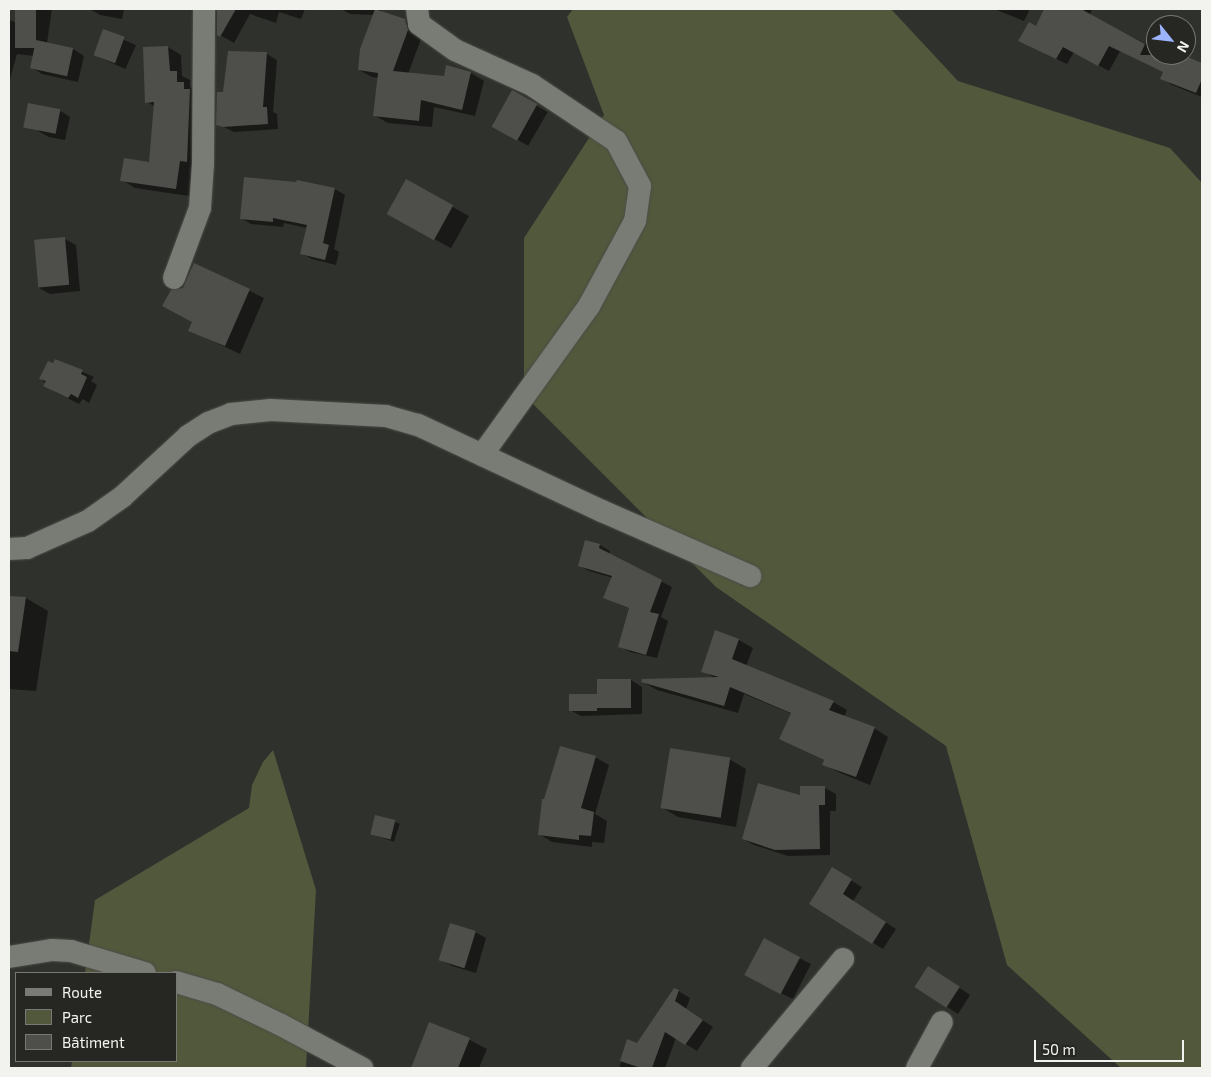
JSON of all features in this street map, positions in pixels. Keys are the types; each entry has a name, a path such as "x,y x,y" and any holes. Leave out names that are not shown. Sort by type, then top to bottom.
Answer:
{"street":[{"path":"174,278 200,208 203,164 204,9"},
{"path":"417,9 419,24 455,50 532,85 616,141 640,186 635,221 589,306 482,454"},
{"path":"9,549 27,548 88,521 122,497 188,436 208,423 231,414 271,410 386,416 418,425 602,511 750,576"},
{"path":"9,957 52,950 71,951 142,972"},
{"path":"752,1068 843,959"},
{"path":"178,983 216,994 281,1025 362,1068"},
{"path":"917,1068 942,1022"}],"green space":[{"path":"573,9 891,9 958,81 1170,148 1202,183 1202,1068 1121,1068 1007,965 946,746 716,587 524,395 524,238 604,115 567,17"},
{"path":"273,750 316,890 306,1068 71,1068 72,1062 178,1062 178,972 85,972 95,900 249,808 252,785 263,762"}],"building":[{"path":"15,9 36,9 36,48 15,48"},
{"path":"217,9 236,9 220,37 217,35"},
{"path":"375,9 405,19 408,30 393,71 444,76 446,65 471,72 462,110 421,100 419,121 373,116 378,73 358,70 360,49"},
{"path":"1044,9 1081,9 1145,44 1140,55 1146,55 1146,64 1109,46 1098,66 1063,47 1056,59 1018,41 1029,22 1036,26"},
{"path":"103,29 125,37 115,63 93,55"},
{"path":"36,40 73,48 67,76 30,68"},
{"path":"168,46 170,71 177,71 177,82 184,82 184,89 190,89 187,162 180,161 176,189 120,181 124,158 149,162 154,102 145,103 143,47"},
{"path":"228,51 267,52 263,107 267,107 268,124 223,127 216,125 217,92 223,92"},
{"path":"1196,60 1202,63 1202,79 1196,93 1160,79 1163,72 1148,65 1196,65"},
{"path":"512,90 537,104 517,141 492,127"},
{"path":"28,103 60,109 56,134 23,128"},
{"path":"244,177 296,182 297,180 335,188 323,243 329,245 325,260 300,254 307,225 273,218 273,222 240,219"},
{"path":"406,179 453,205 434,240 387,214"},
{"path":"65,237 69,285 38,288 34,240"},
{"path":"194,263 250,289 225,346 188,331 192,322 162,306 171,290 183,288"},
{"path":"55,359 83,370 81,374 87,377 78,398 71,394 68,398 43,386 46,381 39,379 48,361 53,363"},
{"path":"585,540 600,544 599,548 662,580 650,612 659,614 646,655 618,647 629,608 603,598 612,576 578,566"},
{"path":"9,596 26,597 18,652 9,651"},
{"path":"715,630 739,639 732,659 834,701 829,710 875,727 856,777 822,765 824,760 779,739 791,713 730,687 724,706 641,682 642,679 719,677 701,672"},
{"path":"597,679 631,679 631,708 597,708"},
{"path":"569,694 597,694 597,711 569,711"},
{"path":"560,746 596,756 581,808 594,812 591,836 579,835 579,840 538,835 542,799 544,799"},
{"path":"670,748 730,758 721,818 660,808"},
{"path":"758,783 800,795 800,786 825,786 825,805 819,805 820,849 775,850 742,839"},
{"path":"375,815 395,820 391,839 370,834"},
{"path":"832,867 852,879 843,894 886,922 872,944 809,904"},
{"path":"450,923 476,931 464,968 439,960"},
{"path":"764,938 800,957 780,994 744,975"},
{"path":"928,966 960,987 946,1008 914,987"},
{"path":"674,988 679,990 675,1001 703,1020 685,1045 665,1032 652,1068 641,1068 620,1061 627,1039 637,1043"},
{"path":"429,1022 470,1038 458,1068 411,1068"}]}
